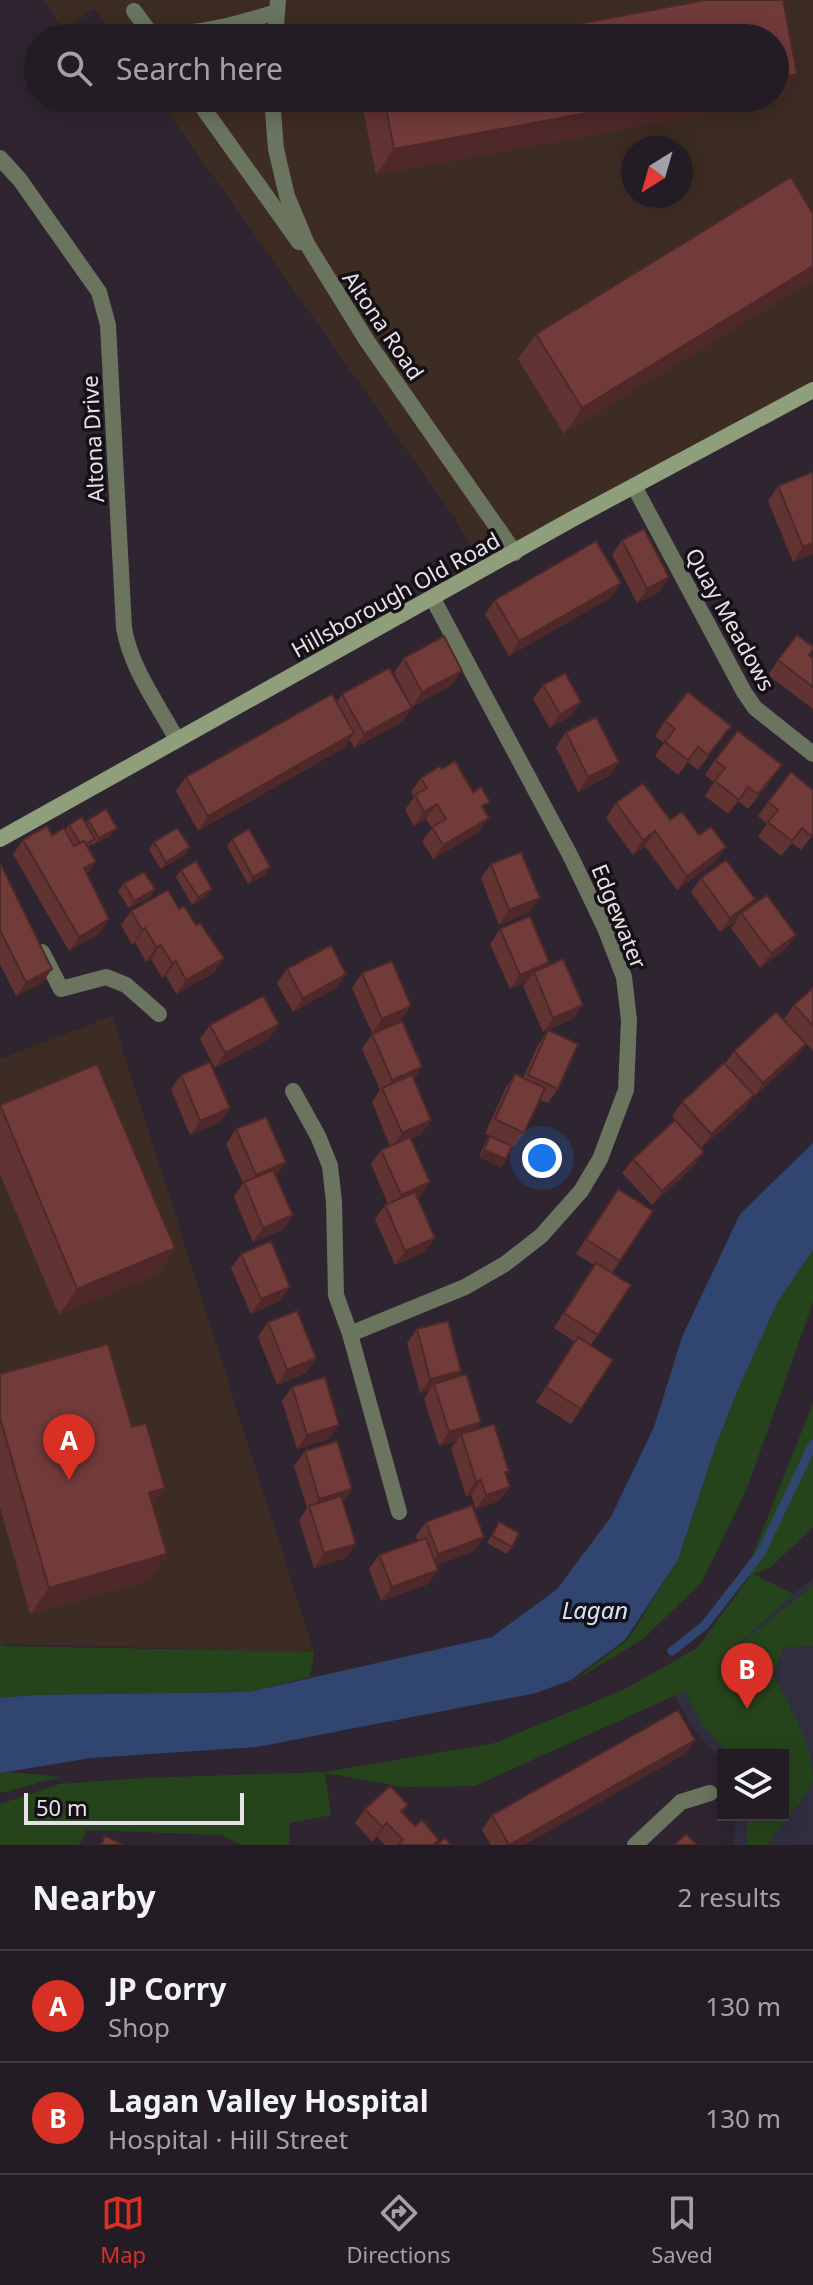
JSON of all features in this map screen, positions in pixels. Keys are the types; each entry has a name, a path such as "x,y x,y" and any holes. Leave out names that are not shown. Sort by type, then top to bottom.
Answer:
{"street":[{"path":"238,24 277,6"},
{"path":"134,11 143,24"},
{"path":"206,112 332,289"},
{"name":"Altona Road","path":"273,112 276,149 287,196 307,244 332,289 515,553"},
{"name":"Altona Drive","path":"0,158 20,180 82,267 99,292 105,308 124,628 136,665 177,740"},
{"name":"Hillsborough Old Road","path":"0,839 634,486 813,390"},
{"name":"Quay Meadows","path":"634,486 744,692 755,708 813,754"},
{"name":"Edgewater","path":"350,1334 465,1287 505,1264 541,1236 581,1191 600,1159 626,1090 629,1020 624,977 605,928 570,855 433,599"},
{"path":"34,936 61,989 106,977 126,985 159,1014"},
{"path":"293,1091 318,1136 330,1166 336,1295 350,1334 399,1512"},
{"path":"635,1845 681,1802 710,1793"}],"shaded area":[{"path":"44,0 813,0 813,389 484,570 454,517 168,112 789,112 789,24 105,24 94,8 72,24 59,24"},
{"path":"112,1016 314,1652 0,1644 0,1059"},
{"path":"813,1579 813,1845 734,1845 735,1821 789,1821 789,1749 717,1749 717,1756 693,1729 670,1688"}],"green space":[{"path":"813,1250 813,1302 748,1486 702,1582 643,1639 572,1682 628,1639 678,1560 737,1392 777,1303"},
{"path":"813,1403 813,1527 771,1567 753,1574 794,1594 722,1659 813,1585 813,1646 783,1647 773,1675 805,1740 812,1767 811,1786 789,1816 789,1749 725,1749 702,1725 685,1691 475,1786 404,1787 325,1773 331,1815 290,1823 289,1845 242,1845 221,1835 87,1830 79,1845 0,1845 0,1804 60,1784 325,1772 495,1743 625,1689 697,1648 750,1576 744,1577"},
{"path":"0,1644 314,1652 310,1677 248,1692 0,1698"},
{"path":"0,1773 61,1777 0,1793"},
{"path":"747,1821 785,1821 769,1842 770,1845 747,1845"}],"water":[{"name":"Lagan","path":"813,1143 813,1250 777,1303 737,1392 678,1560 625,1640 571,1680 536,1693 257,1747 91,1758 0,1773 0,1698 248,1692 492,1637 557,1589 611,1517 654,1427 682,1337 740,1214"}],"building":[{"path":"706,0 783,0 788,24 577,24"},
{"path":"789,32 797,74 789,75"},
{"path":"387,112 592,112 394,149"},
{"path":"791,177 813,214 813,266 582,408 536,334"},
{"path":"813,472 813,543 803,547 778,486"},
{"path":"644,529 669,577 647,589 622,540"},
{"path":"596,541 621,583 519,641 495,600"},
{"path":"797,635 813,647 809,655 813,658 813,687 778,660"},
{"path":"444,636 462,671 422,692 404,658"},
{"path":"389,668 412,708 364,734 342,694"},
{"path":"565,673 581,702 560,714 543,685"},
{"path":"688,692 731,726 708,755 698,747 688,760 665,742 675,729 665,721"},
{"path":"332,694 354,733 208,816 186,777"},
{"path":"596,717 619,762 588,777 566,732"},
{"path":"738,731 782,765 758,794 748,787 739,800 715,781 725,768 715,760"},
{"path":"455,761 473,792 481,787 490,802 482,806 489,818 443,845 432,827 446,819 437,804 424,812 415,795 427,788 421,778"},
{"path":"791,772 813,790 813,834 811,836 802,828 792,841 768,822 778,810 768,802"},
{"path":"643,783 670,820 682,812 699,835 711,827 726,847 687,876 655,831 643,840 616,803"},
{"path":"106,809 117,828 99,838 88,820"},
{"path":"82,817 95,839 86,844 84,841 80,843 69,825"},
{"path":"47,826 52,835 64,828 74,846 84,841 96,862 84,868 109,919 79,937 23,840"},
{"path":"177,828 190,847 166,862 154,842"},
{"path":"249,829 270,867 253,877 232,839"},
{"path":"521,852 540,898 509,910 491,864"},
{"path":"726,860 755,899 730,918 701,878"},
{"path":"196,861 212,889 198,897 181,870"},
{"path":"0,863 52,969 26,982 0,930"},
{"path":"144,872 155,889 134,901 124,883"},
{"path":"168,890 179,909 184,906 196,925 200,923 224,958 186,980 176,961 172,963 161,945 156,947 131,911"},
{"path":"767,895 796,935 771,953 741,913"},
{"path":"530,916 549,962 520,975 500,929"},
{"path":"331,945 346,974 303,998 287,969"},
{"path":"563,959 583,1005 553,1018 534,972"},
{"path":"392,961 411,1006 382,1019 362,973"},
{"path":"813,988 813,1026 794,1005"},
{"path":"263,996 279,1024 225,1053 210,1025"},
{"path":"776,1012 806,1044 763,1083 734,1051"},
{"path":"402,1021 422,1067 392,1080 372,1034"},
{"path":"548,1030 578,1044 558,1089 528,1075"},
{"path":"210,1062 230,1108 200,1121 181,1075"},
{"path":"724,1063 754,1095 711,1134 682,1102"},
{"path":"97,1064 175,1248 77,1289 0,1105"},
{"path":"515,1074 545,1088 524,1133 495,1119"},
{"path":"412,1075 431,1120 402,1133 382,1088"},
{"path":"266,1117 286,1162 256,1175 236,1129"},
{"path":"675,1120 704,1152 662,1191 633,1159"},
{"path":"490,1136 512,1146 506,1159 484,1150"},
{"path":"410,1137 430,1182 401,1195 381,1150"},
{"path":"273,1170 293,1215 263,1228 244,1182"},
{"path":"618,1189 653,1211 620,1261 586,1239"},
{"path":"415,1192 435,1238 405,1251 385,1205"},
{"path":"271,1241 290,1287 261,1299 241,1254"},
{"path":"596,1263 631,1285 598,1335 564,1313"},
{"path":"297,1311 316,1358 287,1370 268,1322"},
{"path":"448,1321 461,1371 430,1379 417,1329"},
{"path":"578,1337 613,1360 581,1409 546,1387"},
{"path":"108,1344 132,1427 146,1423 165,1488 149,1493 167,1554 49,1588 0,1418 0,1374"},
{"path":"466,1374 481,1422 449,1432 434,1384"},
{"path":"325,1377 339,1425 307,1435 292,1387"},
{"path":"494,1424 509,1472 505,1472 510,1487 486,1495 481,1480 476,1481 461,1434"},
{"path":"337,1441 352,1489 319,1499 305,1451"},
{"path":"341,1496 356,1544 324,1553 309,1506"},
{"path":"472,1505 484,1537 438,1554 426,1522"},
{"path":"499,1522 519,1533 512,1547 492,1536"},
{"path":"426,1538 438,1570 392,1587 379,1555"},
{"path":"678,1710 695,1740 509,1845 492,1815"},
{"path":"390,1786 408,1805 401,1811 408,1819 415,1826 422,1820 439,1840 433,1845 398,1845 403,1840 387,1823 382,1827 365,1809"},
{"path":"686,1834 697,1845 674,1845"},
{"path":"105,1836 123,1845 101,1845"},
{"path":"445,1838 451,1845 437,1845"}],"waterway":[{"path":"672,1651 704,1626 761,1553 813,1444"}],"place":[{"name":"JP Corry","path":"69,1480"},
{"name":"Lagan Valley Hospital","path":"747,1709"}]}
